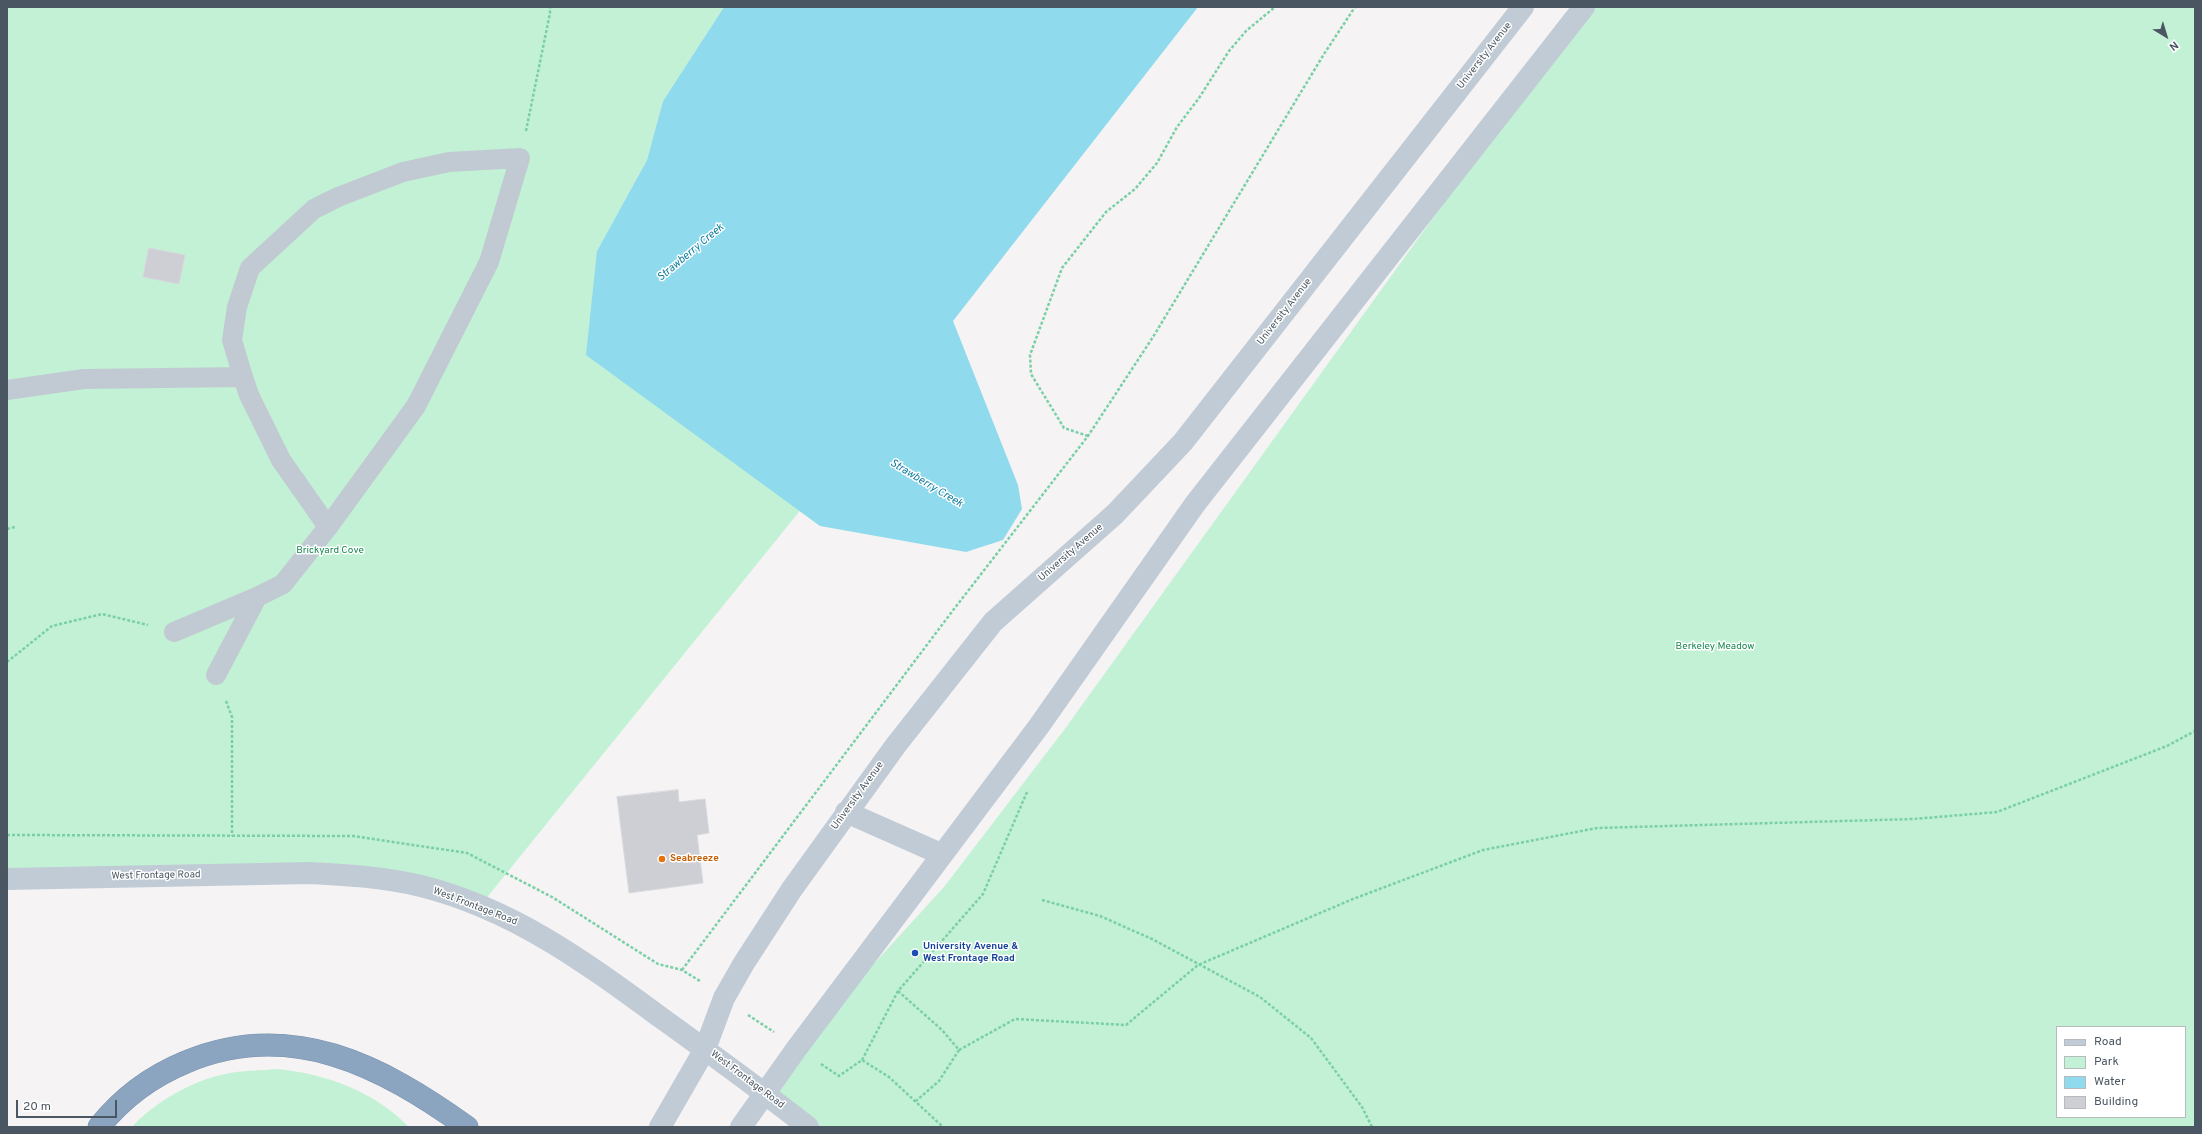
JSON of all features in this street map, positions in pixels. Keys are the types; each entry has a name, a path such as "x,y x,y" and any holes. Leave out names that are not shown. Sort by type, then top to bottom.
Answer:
{"highway":[{"path":"99,1127 122,1103 157,1076 197,1057 240,1046 281,1044 320,1050 356,1062 401,1083 467,1127"},
{"path":"356,1062 399,1089 440,1127"}],"street":[{"name":"University Avenue","path":"660,1127 705,1049 724,998 744,963 792,889 846,812 993,622 1115,514 1183,442 1523,7"},
{"path":"741,1127 942,854 1039,726 1195,504 1584,7"},
{"path":"846,812 942,854"},
{"name":"West Frontage Road","path":"7,879 310,874 350,875 420,886 480,906 528,928 556,943 705,1049 808,1127"}],"lane":[{"path":"174,632 257,597 283,584 328,527 416,406 489,262 520,158 449,162 403,172 338,197 314,209 250,268 237,307 232,340 242,377 249,396 281,460 328,527"},
{"path":"7,390 84,379 242,377"},
{"path":"216,675 257,597"}],"path":[{"path":"520,158 550,7"},
{"path":"1088,436 1064,428 1031,374 1030,355 1062,268 1106,212 1136,189 1157,163 1177,127 1199,98 1229,51 1246,31 1275,7"},
{"path":"682,970 954,609 1088,436 1153,337 1324,54 1355,7"},
{"path":"7,530 15,527"},
{"path":"7,662 52,626 102,614 174,632"},
{"path":"216,675 232,717 232,836"},
{"path":"916,1101 939,1081 959,1050 1015,1019 1126,1025 1198,965 1353,899 1483,850 1597,828 1914,820 1996,812 2167,746 2195,731"},
{"path":"862,1060 898,991 983,894 1027,793 1028,786"},
{"path":"1042,900 1100,916 1152,939 1260,997 1311,1038 1362,1107 1372,1127"},
{"path":"898,991 942,1030 959,1050"}],"green space":[{"name":"Brickyard Cove","path":"7,7 724,7 663,101 647,160 597,251 803,507 480,906 385,880 7,879"},
{"name":"Berkeley Meadow","path":"1585,7 2195,7 2195,1127 808,1127 765,1093 797,1048 944,887 1064,730"},
{"path":"277,1069 313,1075 348,1086 380,1103 409,1127 132,1127 164,1100 177,1092 204,1080 236,1072"}],"water":[{"name":"Strawberry Creek","path":"724,7 1198,7 953,321 1018,485 1022,509 1003,540 966,552 820,526 586,355 597,251 647,160 663,101"}],"building":[{"path":"149,248 185,255 179,284 143,277"},
{"name":"Seabreeze","path":"678,790 679,802 705,799 709,833 697,835 703,883 629,893 617,797"}],"place":[{"name":"Seabreeze","path":"662,859"},
{"name":"University Avenue & West Frontage Road","path":"915,953"}]}
